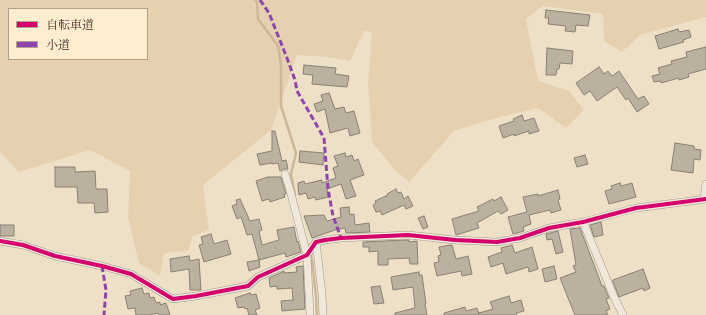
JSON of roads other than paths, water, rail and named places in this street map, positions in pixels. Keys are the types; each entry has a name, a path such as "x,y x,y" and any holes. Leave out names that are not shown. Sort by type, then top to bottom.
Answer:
{"street":[{"path":"285,174 307,255 310,315"},
{"path":"0,241 23,245 55,256 102,266 130,274 173,299 248,286 258,277 307,255 316,242 341,238 408,235 455,240 497,242 520,238 549,228 583,222 636,208 705,199 706,184"},
{"path":"583,222 623,315"},
{"path":"316,242 323,315"}],"waterway":[{"path":"255,0 257,2 258,19 278,46 281,65 281,106 296,153 291,174 295,195"},
{"path":"307,243 312,260 317,315"}]}
